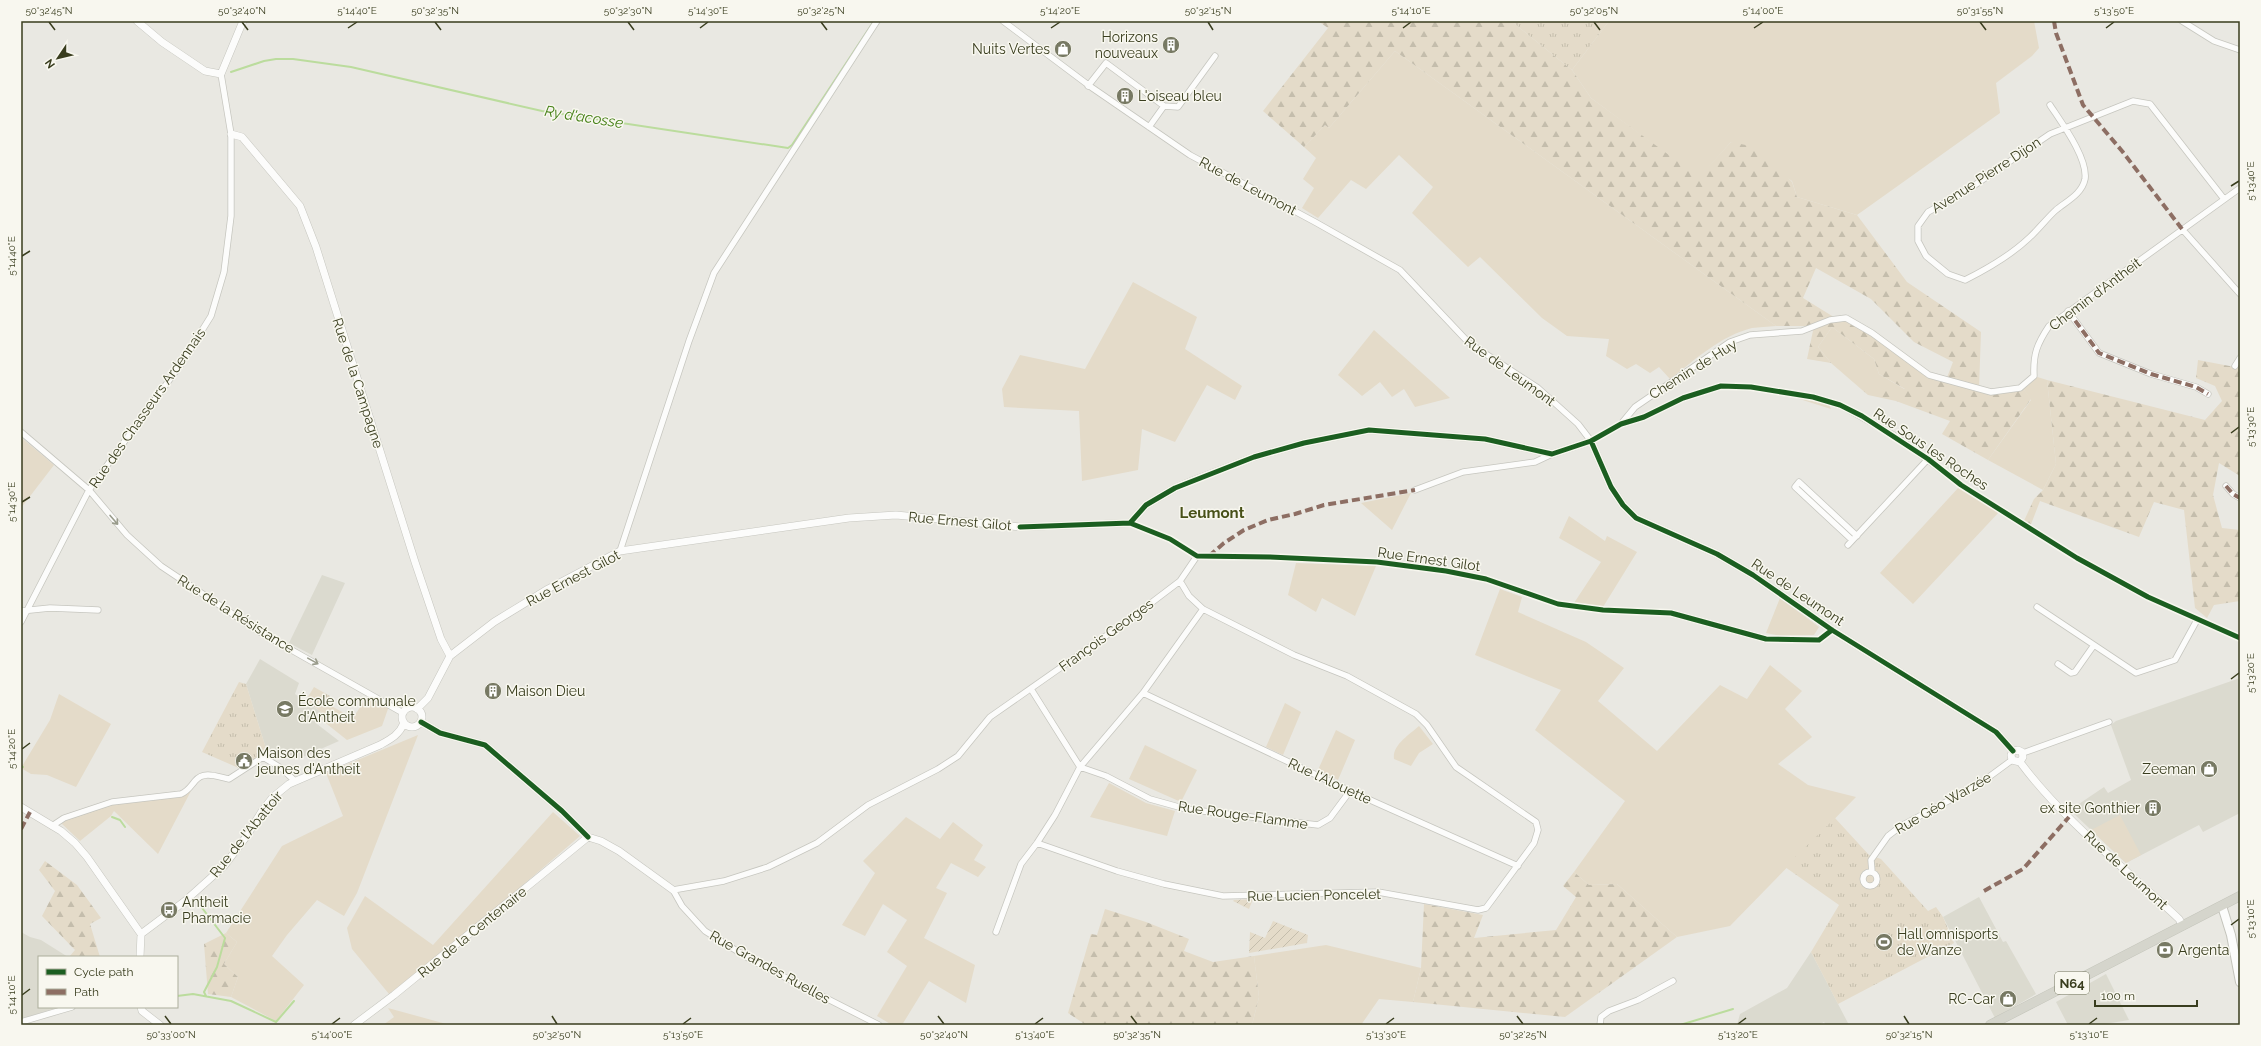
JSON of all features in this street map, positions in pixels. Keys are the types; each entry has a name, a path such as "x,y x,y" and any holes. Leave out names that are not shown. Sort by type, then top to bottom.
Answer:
{"main road":[{"path":"2240,896 2222,906 2231,935 2240,982"},
{"name":"N64","path":"1990,1025 2222,906"}],"street":[{"path":"137,21 162,42 205,70 221,74 243,21"},
{"path":"620,551 689,341 714,273 877,21"},
{"name":"Rue de Leumont","path":"1004,21 1088,86 1190,155 1315,222 1400,270 1469,343 1538,388 1578,424 1591,441 1611,487 1623,505 1636,518 1718,554 1775,589 1832,630 1996,732 2013,751"},
{"path":"2182,21 2214,41 2240,50"},
{"path":"1088,86 1106,63 1164,106 1178,107 1215,56"},
{"name":"Rue des Chasseurs Ardennais","path":"21,622 24,611 89,490 181,364 211,316 221,286 227,258 231,210 231,134 221,74"},
{"name":"Avenue Pierre Dijon","path":"2064,128 2080,154 2085,179 2077,195 2056,210 2028,239 1987,270 1965,280 1948,274 1926,256 1918,241 1918,226 1928,212 1966,191 2050,134 2064,128 2133,101 2150,104 2224,199"},
{"path":"2050,105 2064,128"},
{"path":"1149,127 1164,106"},
{"name":"Rue de la Campagne","path":"231,134 242,137 300,206 316,247 417,569 441,639 450,656"},
{"name":"Chemin d'Antheit","path":"1822,323 1846,318 1853,320 1929,375 1991,392 2020,388 2034,376 2033,357 2040,340 2049,326 2240,188"},
{"path":"2182,229 2240,294"},
{"path":"2068,311 2099,353 2151,374 2196,387 2208,394"},
{"name":"Chemin de Huy","path":"1621,424 1641,403 1730,342 1750,335 1802,331 1822,323"},
{"path":"2235,366 2240,358"},
{"name":"Rue Sous les Roches","path":"1591,441 1621,424 1644,417 1683,398 1721,386 1751,387 1813,396 1840,405 1897,437 1961,485 2077,558 2148,597 2240,638"},
{"path":"1130,523 1146,505 1175,488 1192,481 1254,457 1304,443 1369,430 1485,439 1552,454"},
{"name":"Rue de la Résistance","path":"21,432 89,490 127,535 161,566 258,631 392,705 403,713"},
{"path":"1415,490 1463,472 1535,462 1552,454 1591,441"},
{"path":"1848,545 1928,459"},
{"path":"1799,482 1855,538 1795,487 1799,482"},
{"path":"2226,486 2232,494 2240,498"},
{"name":"Rue Ernest Gilot","path":"417,709 428,698 450,656 494,622 548,589 620,551 849,518 896,515 1020,527 1130,523 1170,539 1197,556 1270,557 1374,562 1446,571 1486,579 1558,604 1603,610 1671,613 1766,639 1819,640 1832,630"},
{"name":"François Georges","path":"673,890 743,876 818,843 868,805 938,769 958,756 990,717 1130,619 1180,581 1197,556"},
{"name":"Rue Lucien Poncelet","path":"1038,843 1117,871 1158,882 1223,896 1378,892 1478,910 1486,908 1534,843 1538,830 1536,822 1456,767 1427,725 1416,714 1347,676 1294,655 1203,609 1190,596 1180,581"},
{"path":"2037,607 2136,673 2175,660 2197,620"},
{"path":"24,611 50,608 98,610"},
{"path":"996,932 1021,864 1038,843 1080,767 1143,693 1203,609"},
{"path":"2058,664 2071,673 2075,672 2094,645"},
{"path":"1031,689 1080,767"},
{"name":"Rue l'Alouette","path":"1143,693 1350,791 1518,866"},
{"path":"408,709 417,709 421,715 421,722 413,727 404,723 403,713 408,709"},
{"name":"Rue Grandes Ruelles","path":"421,722 440,732 485,745 562,811 588,837 601,840 619,851 673,890 682,906 705,931 753,961 879,1025"},
{"path":"2023,754 2018,750 2013,751 2011,755 2016,761 2023,758 2023,754 2109,722"},
{"name":"Rue de l'Abattoir","path":"141,934 185,901 224,866 273,797 295,781 380,745 397,735 404,723"},
{"name":"Rue de l'Abattoir","path":"52,826 64,818 107,803 181,794 187,791 195,781 208,774 229,780 263,757 281,768 295,781"},
{"name":"Rue de Leumont","path":"2016,761 2057,806 2179,919 2183,926"},
{"name":"Rue Géo Warzée","path":"1872,872 1871,860 1888,836 1901,826 1978,786 2016,761"},
{"name":"Rue Rouge-Flamme","path":"1080,767 1106,776 1150,799 1186,810 1318,825 1330,818 1350,791"},
{"path":"21,807 52,826 75,843 87,857 141,934 140,956"},
{"name":"Rue de la Centenaire","path":"354,1025 394,995 588,837"},
{"path":"1600,1025 1601,1017 1609,1011 1638,1000 1673,981"},
{"path":"22,1022 69,1008"},
{"path":"141,1008 142,1011 160,1025"}],"shaded area":[{"path":"322,575 345,583 312,655 289,643"},
{"name":"École communale d'Antheit","path":"260,659 299,683 295,694 321,712 317,724 339,741 298,759 268,755 246,684"},
{"path":"2240,678 2240,813 2203,832 2199,825 2126,863 2070,810 2104,787 2108,793 2131,780 2111,725 2116,721"},
{"path":"1979,897 2003,942 2006,941 2036,994 1995,1018 1943,917"},
{"path":"21,932 30,937 41,940 66,956 38,956 38,1008 56,1008 21,1019"},
{"path":"1811,952 1849,1025 1826,1025 1824,1022 1818,1025 1737,1025 1740,1014 1787,988"},
{"path":"2106,974 2129,1020 2099,1025 2068,1025 2056,1002"}],"green space":[{"path":"1318,21 1511,21 1572,70 1591,98 1699,177 1731,142 1760,148 1792,182 1797,197 1857,215 1907,282 1981,332 1979,389 1991,392 2022,387 2031,399 1988,460 1942,434 1950,421 1896,401 1868,395 1861,389 1905,389 1879,374 1874,359 1832,327 1818,347 1831,363 1807,359 1814,326 1776,326 1395,51 1329,128 1325,125 1304,147 1263,111 1328,28","holes":["1816,268 1871,299 1914,342 1953,362 1946,380 1929,375 1853,320 1837,319 1803,298"]},
{"path":"1511,21 1609,21 1572,70"},
{"path":"1609,21 2034,21 2039,48 2032,56 1996,83 2000,113 1857,215 1797,197 1792,181 1731,142 1699,178 1591,98 1572,70"},
{"path":"1395,51 1776,326 1752,328 1729,337 1708,349 1670,379 1659,367 1650,373 1636,364 1627,369 1606,356 1609,339 1567,336 1542,318 1480,257 1468,267 1412,213 1433,187 1399,155 1366,189 1351,180 1318,218 1302,208 1314,188 1303,179 1316,158 1304,147 1325,125 1329,128"},
{"path":"1133,282 1197,317 1185,349 1242,386 1235,400 1207,385 1175,442 1142,429 1138,470 1082,481 1079,411 1004,407 1002,389 1020,355 1085,369"},
{"path":"1832,327 1874,359 1879,374 1906,390 1861,389 1831,363 1818,347"},
{"path":"1374,330 1450,398 1415,407 1404,389 1392,397 1380,382 1362,396 1338,375"},
{"path":"2198,360 2240,368 2240,476 2219,463 2213,495 2222,528 2240,530 2240,601 2214,605 2207,618 2195,608 2184,510 2154,502 2139,537 2040,501 2030,527 2023,523 2034,499 2043,490 2056,464 2047,380 2205,420 2222,401 2215,386 2196,378"},
{"path":"2034,376 2047,380 2056,464 2043,490 1988,460 2031,400 2022,387"},
{"path":"1790,396 1829,405 1831,409"},
{"path":"23,439 54,465 21,508 21,442"},
{"path":"1959,487 2000,511 1913,604 1880,573"},
{"path":"1411,493 1392,530 1361,503"},
{"path":"1569,516 1605,541 1607,536 1637,552 1603,607 1574,603 1601,562 1559,538"},
{"path":"1296,563 1376,566 1355,616 1322,598 1316,612 1288,595"},
{"path":"1500,589 1522,597 1518,612 1586,642 1624,668 1598,701 1657,751 1720,685 1747,699 1770,665 1802,691 1785,709 1812,737 1778,764 1808,785 1856,797 1730,926 1677,937 1617,884 1589,885 1574,872 1625,801 1535,730 1561,690 1475,655"},
{"path":"1780,598 1819,627 1814,635 1781,636 1766,633"},
{"path":"239,682 246,684 268,755 241,769 202,752"},
{"path":"314,687 330,696 321,712 306,700"},
{"path":"59,694 111,724 76,787 47,775 31,774 21,768 50,720"},
{"path":"368,695 389,706 382,726 347,740 318,717 326,703 353,718"},
{"path":"1285,703 1301,712 1283,755 1266,747"},
{"path":"1419,726 1433,744 1419,753 1411,766 1394,759 1394,754 1398,745"},
{"path":"1336,730 1355,740 1338,780 1318,770"},
{"path":"418,735 357,893 344,916 317,900 287,935 272,956 304,985 276,1021 231,997 238,977 224,964 237,942 226,933 282,846 343,816 326,773"},
{"path":"1145,745 1197,770 1181,802 1129,779"},
{"path":"1109,783 1146,803 1175,811 1167,836 1090,817"},
{"path":"191,791 158,854 114,811 111,816 80,841 61,823 90,810 101,807 133,801 173,797"},
{"path":"553,812 580,836 454,944 389,994 352,949 347,928 365,896 433,945"},
{"path":"2120,815 2141,855 2126,863 2091,830"},
{"path":"906,817 940,839 953,822 983,845 974,860 986,867 978,877 951,863 936,888 947,893 924,938 975,965 966,1003 929,981 902,1025 892,1025 877,1016 907,966 887,952 907,920 883,904 865,936 842,925 875,873 863,861"},
{"path":"1835,818 1869,855 1881,859 1928,911 1936,907 1943,917 1954,943 1838,1004 1811,952 1839,905 1785,867"},
{"path":"45,861 77,885 101,918 90,924 100,956 70,956 75,950 42,916 55,891 39,870"},
{"path":"1574,872 1589,885 1617,884 1677,937 1565,1017 1413,1002 1421,968 1424,904 1483,915 1474,938 1556,930 1576,897 1563,886"},
{"path":"1253,899 1249,909 1233,901 1234,900"},
{"path":"1105,909 1146,922 1189,939 1184,951 1213,962 1254,956 1259,997 1252,1025 1086,1025 1068,1013 1091,934 1097,935"},
{"path":"1273,921 1308,935 1307,943 1249,953 1250,932 1265,938"},
{"path":"226,933 237,942 224,964 238,977 231,997 208,994 204,944"},
{"path":"1326,945 1421,968 1413,1002 1379,999 1361,1025 1252,1025 1259,997 1254,956"},
{"path":"388,1008 450,1025 383,1025 394,1017"}],"waterway":[{"name":"Ry d'acosse","path":"231,72 264,61 293,59 351,67 542,111 788,148 792,145 874,21"},
{"path":"112,817 120,820 125,827"},
{"path":"196,900 225,938 217,967 204,992 206,996"},
{"path":"178,996 193,994 231,1001 276,1022 294,1001"},
{"path":"1680,1025 1733,1009"}],"marked path":[{"path":"2054,21 2056,33 2083,105 2122,151 2182,229"},
{"path":"2068,311 2099,353 2151,374 2196,387 2208,394"},
{"path":"2226,486 2233,494 2240,498"},
{"path":"1209,556 1224,543 1244,530 1268,520 1324,505 1415,490"},
{"path":"21,829 30,812"},
{"path":"1984,891 2023,869 2069,817"}],"cycle path":[{"path":"1130,523 1146,505 1175,488 1254,457 1304,443 1369,430 1485,439 1552,454 1591,441 1621,424 1644,417 1683,398 1721,386 1751,387 1813,397 1840,405 1862,416 1928,459 1961,485 2077,558 2148,597 2240,638"},
{"path":"1591,441 1611,487 1623,505 1636,518 1717,554 1753,575 1832,630 1996,732 2013,751"},
{"path":"1020,527 1130,523 1170,539 1197,556 1270,557 1377,562 1446,571 1486,579 1558,604 1603,610 1671,613 1766,639 1819,640 1832,630"},
{"path":"421,722 440,733 485,745 562,811 588,837"}],"place":[{"name":"Horizons nouveaux","path":"1171,45"},
{"name":"Nuits Vertes","path":"1063,49"},
{"name":"L'oiseau bleu","path":"1125,96"},
{"name":"Maison Dieu","path":"493,691"},
{"name":"École communale d'Antheit","path":"285,709"},
{"name":"Maison des jeunes d'Antheit","path":"244,761"},
{"name":"Zeeman","path":"2209,769"},
{"name":"ex site Gonthier","path":"2153,808"},
{"name":"Antheit Pharmacie","path":"169,910"},
{"name":"Hall omnisports de Wanze","path":"1884,942"},
{"name":"Argenta","path":"2165,950"},
{"name":"RC-Car","path":"2008,999"}],"district":[{"name":"Leumont","path":"1212,513"}]}
